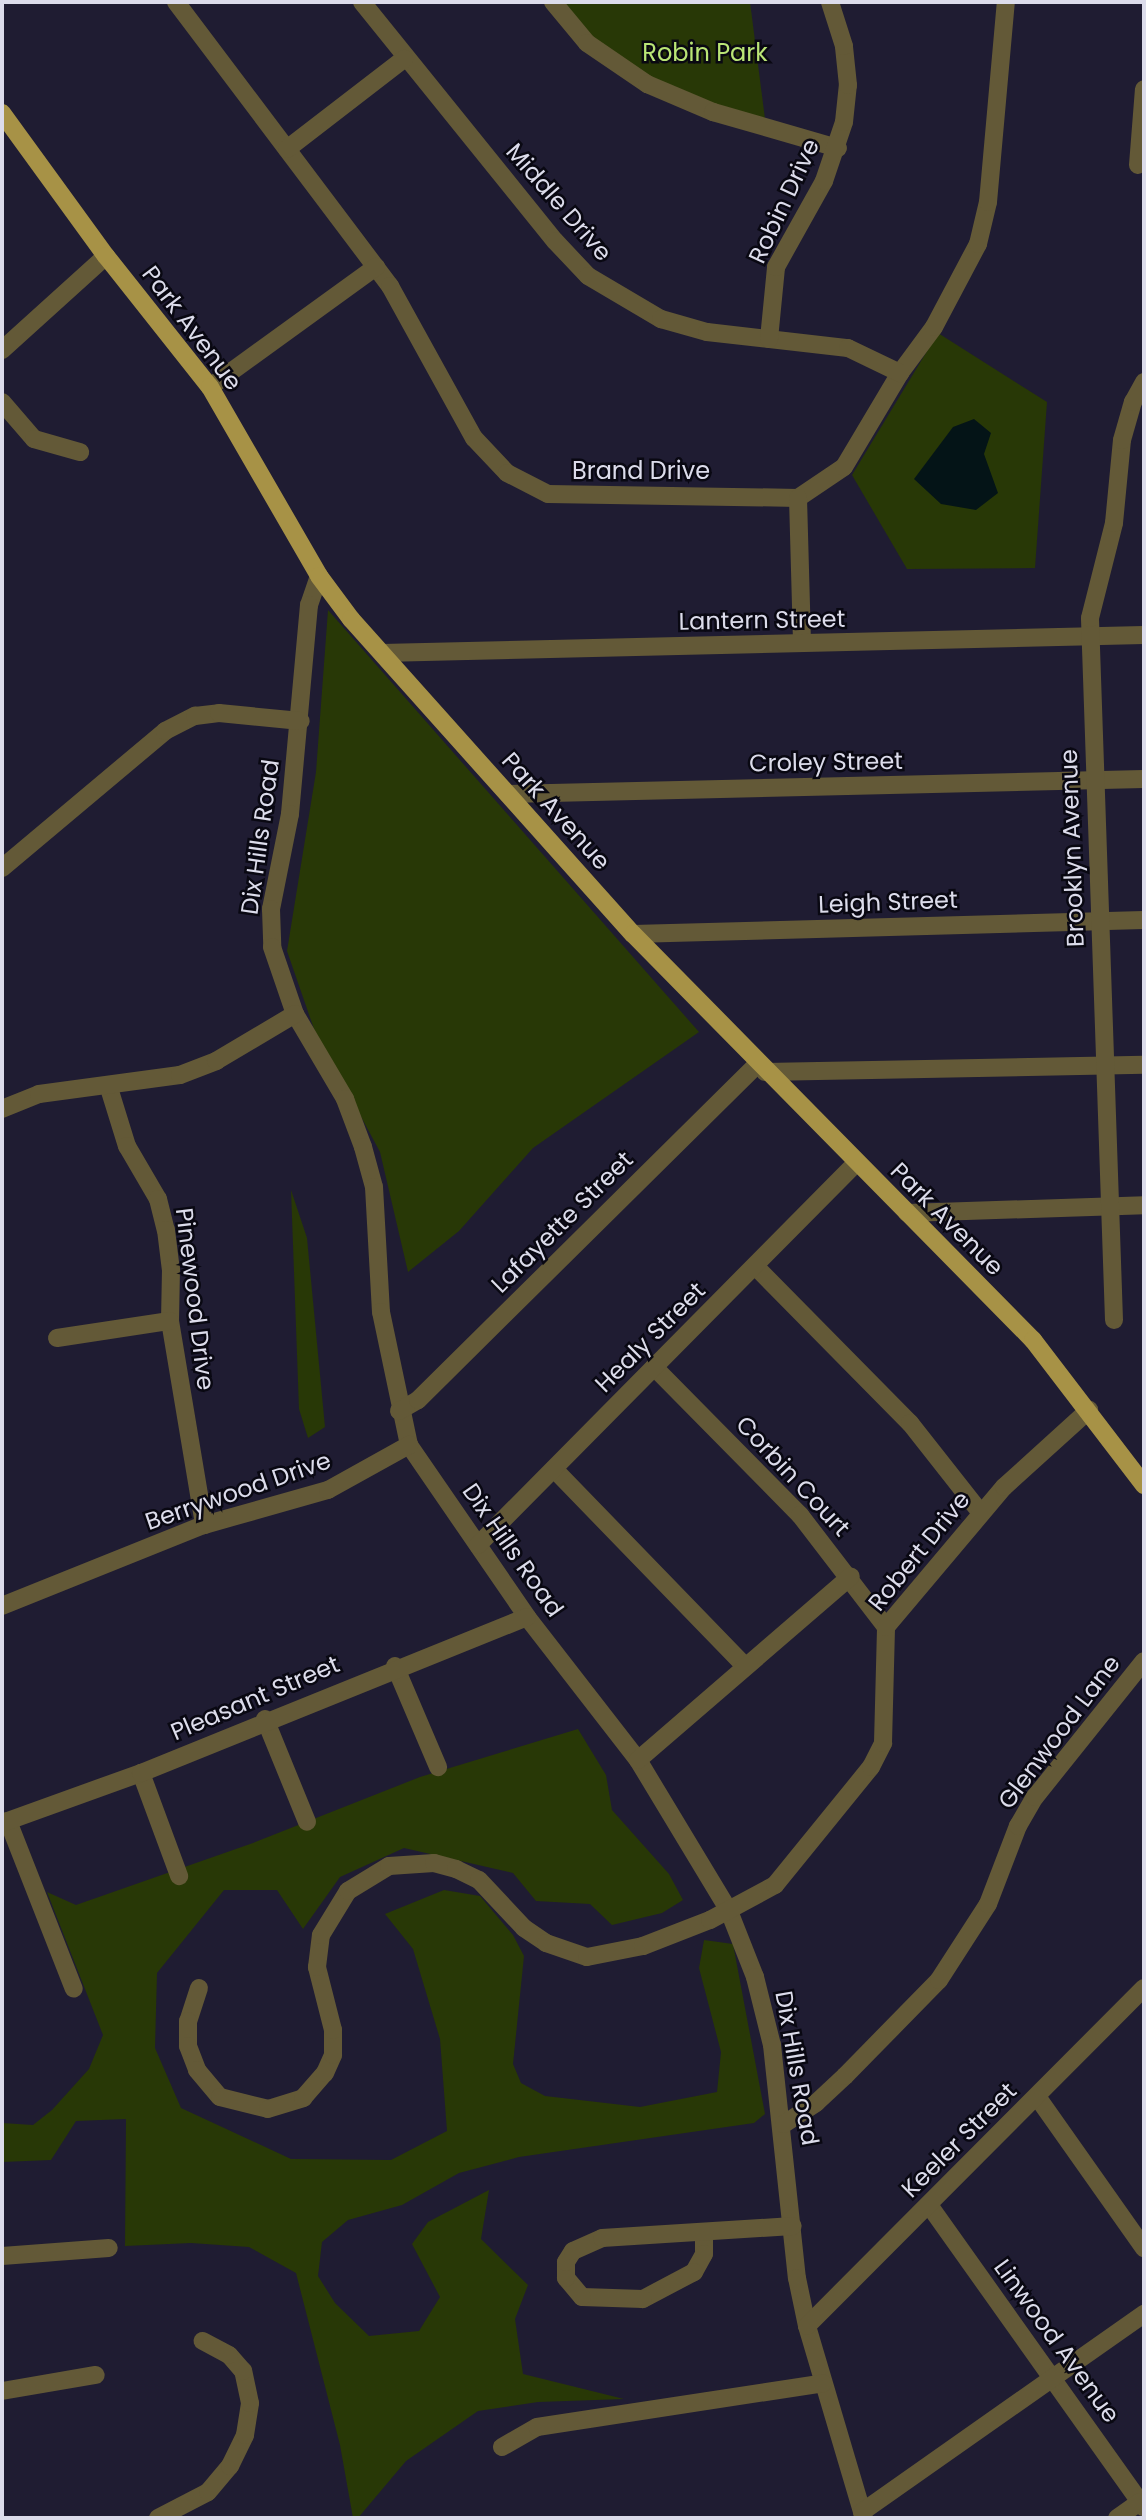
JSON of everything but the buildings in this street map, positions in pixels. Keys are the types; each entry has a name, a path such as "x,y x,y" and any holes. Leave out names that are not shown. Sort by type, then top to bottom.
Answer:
{"main road":[{"name":"Park Avenue","path":"2,113 106,256 210,387 319,576 382,653 633,934 761,1068 1033,1340 1144,1485"}],"street":[{"name":"Brand Drive","path":"176,2 376,267 474,438 507,473 548,494 798,498"},
{"name":"Middle Drive","path":"362,2 404,59 588,276 661,319 707,332 848,348 900,373"},
{"path":"553,2 587,43 647,84 713,112 838,148"},
{"name":"Robin Drive","path":"769,339 776,267 838,148 848,85 844,46 831,2"},
{"path":"803,643 798,498 844,467 900,373 934,327 978,244 990,180 1006,2"},
{"path":"287,149 404,59"},
{"path":"1138,165 1144,89"},
{"path":"2,350 106,256"},
{"path":"210,387 376,267"},
{"name":"Brooklyn Avenue","path":"1114,1320 1090,636 1096,587 1114,523 1122,440 1144,382"},
{"path":"2,402 34,439 80,452"},
{"name":"Dix Hills Road","path":"319,576 309,605 301,721 290,814 271,909 272,947 295,1014 345,1099 374,1187 381,1312 399,1411 409,1445 527,1616 638,1760 729,1911 764,2005 784,2123 793,2226 807,2326 863,2515"},
{"name":"Lantern Street","path":"382,653 1144,635"},
{"path":"2,868 165,731 195,716 219,713 301,721"},
{"name":"Croley Street","path":"508,794 1144,779"},
{"name":"Leigh Street","path":"633,934 1144,920"},
{"path":"2,1109 39,1094 109,1088 180,1075 204,1066 295,1014"},
{"path":"761,1068 1144,1065"},
{"name":"Lafayette Street","path":"399,1411 418,1400 761,1068"},
{"name":"Pinewood Drive","path":"109,1088 127,1146 158,1199 166,1230 172,1269 170,1321 204,1525"},
{"name":"Healy Street","path":"478,1545 856,1163"},
{"path":"907,1213 1144,1205"},
{"path":"755,1266 910,1423 980,1512"},
{"path":"57,1338 170,1321"},
{"name":"Corbin Court","path":"654,1367 800,1515 851,1576 886,1627"},
{"name":"Robert Drive","path":"199,1988 188,2021 188,2046 197,2070 220,2097 268,2109 303,2098 325,2073 333,2055 333,2030 317,1968 321,1935 348,1891 389,1866 434,1863 456,1868 479,1880 524,1928 546,1943 587,1957 643,1946 729,1911 775,1885 872,1767 884,1730 886,1627 925,1586 980,1512 1089,1410"},
{"name":"Berrywood Drive","path":"2,1606 204,1525 328,1490 409,1445"},
{"path":"554,1469 745,1666"},
{"path":"638,1760 851,1576"},
{"name":"Pleasant Street","path":"5,1822 141,1773 395,1666 527,1616"},
{"name":"Glenwood Lane","path":"784,2123 845,2076 939,1980 988,1904 1018,1826 1035,1797 1144,1661"},
{"path":"395,1666 438,1767"},
{"path":"265,1719 307,1822"},
{"path":"141,1773 179,1876"},
{"path":"5,1822 74,1989"},
{"name":"Keeler Street","path":"807,2326 1038,2098 1144,1988"},
{"path":"1038,2098 1144,2248"},
{"name":"Linwood Avenue","path":"929,2205 1142,2504"},
{"path":"704,2235 704,2254 694,2272 643,2299 582,2297 566,2278 566,2262 573,2251 602,2238 704,2235 793,2226"},
{"path":"2,2256 109,2248"},
{"path":"863,2515 1144,2315"},
{"path":"158,2518 208,2492 230,2466 245,2434 250,2403 243,2371 229,2355 203,2341"},
{"path":"2,2391 96,2375"},
{"path":"502,2448 537,2427 823,2383"},
{"path":"1116,2518 1142,2504"}],"green space":[{"name":"Robin Park","path":"553,2 750,2 765,119 713,112 613,62"},
{"path":"938,333 1047,402 1035,568 907,569 852,475"},
{"path":"328,610 699,1032 533,1148 459,1231 408,1272 380,1152 314,1029 287,951 316,772"},
{"path":"291,1190 307,1238 325,1427 308,1438 299,1409"},
{"path":"578,1729 606,1775 612,1810 669,1874 683,1900 662,1913 612,1925 590,1904 536,1901 513,1873 404,1848 340,1877 303,1929 277,1890 224,1890 157,1973 155,2048 181,2108 291,2159 391,2160 447,2131 440,2039 413,1949 385,1914 444,1890 480,1896 513,1935 524,1956 513,2064 521,2083 545,2096 640,2107 717,2092 721,2052 699,1968 704,1940 733,1944 765,2114 754,2123 519,2157 459,2173 402,2205 348,2220 322,2242 318,2276 335,2303 369,2336 419,2331 440,2297 412,2244 428,2222 489,2190 481,2239 528,2285 515,2319 523,2374 624,2399 538,2402 478,2411 406,2461 358,2518 353,2518 340,2445 296,2273 249,2247 191,2243 125,2246 126,2119 76,2121 51,2160 2,2162 2,2123 33,2125 52,2110 89,2069 103,2035 47,1892 76,1905 253,1843 420,1777"}],"shaded area":[{"path":"974,419 991,433 984,454 998,493 976,510 941,504 914,479 953,427"}]}
